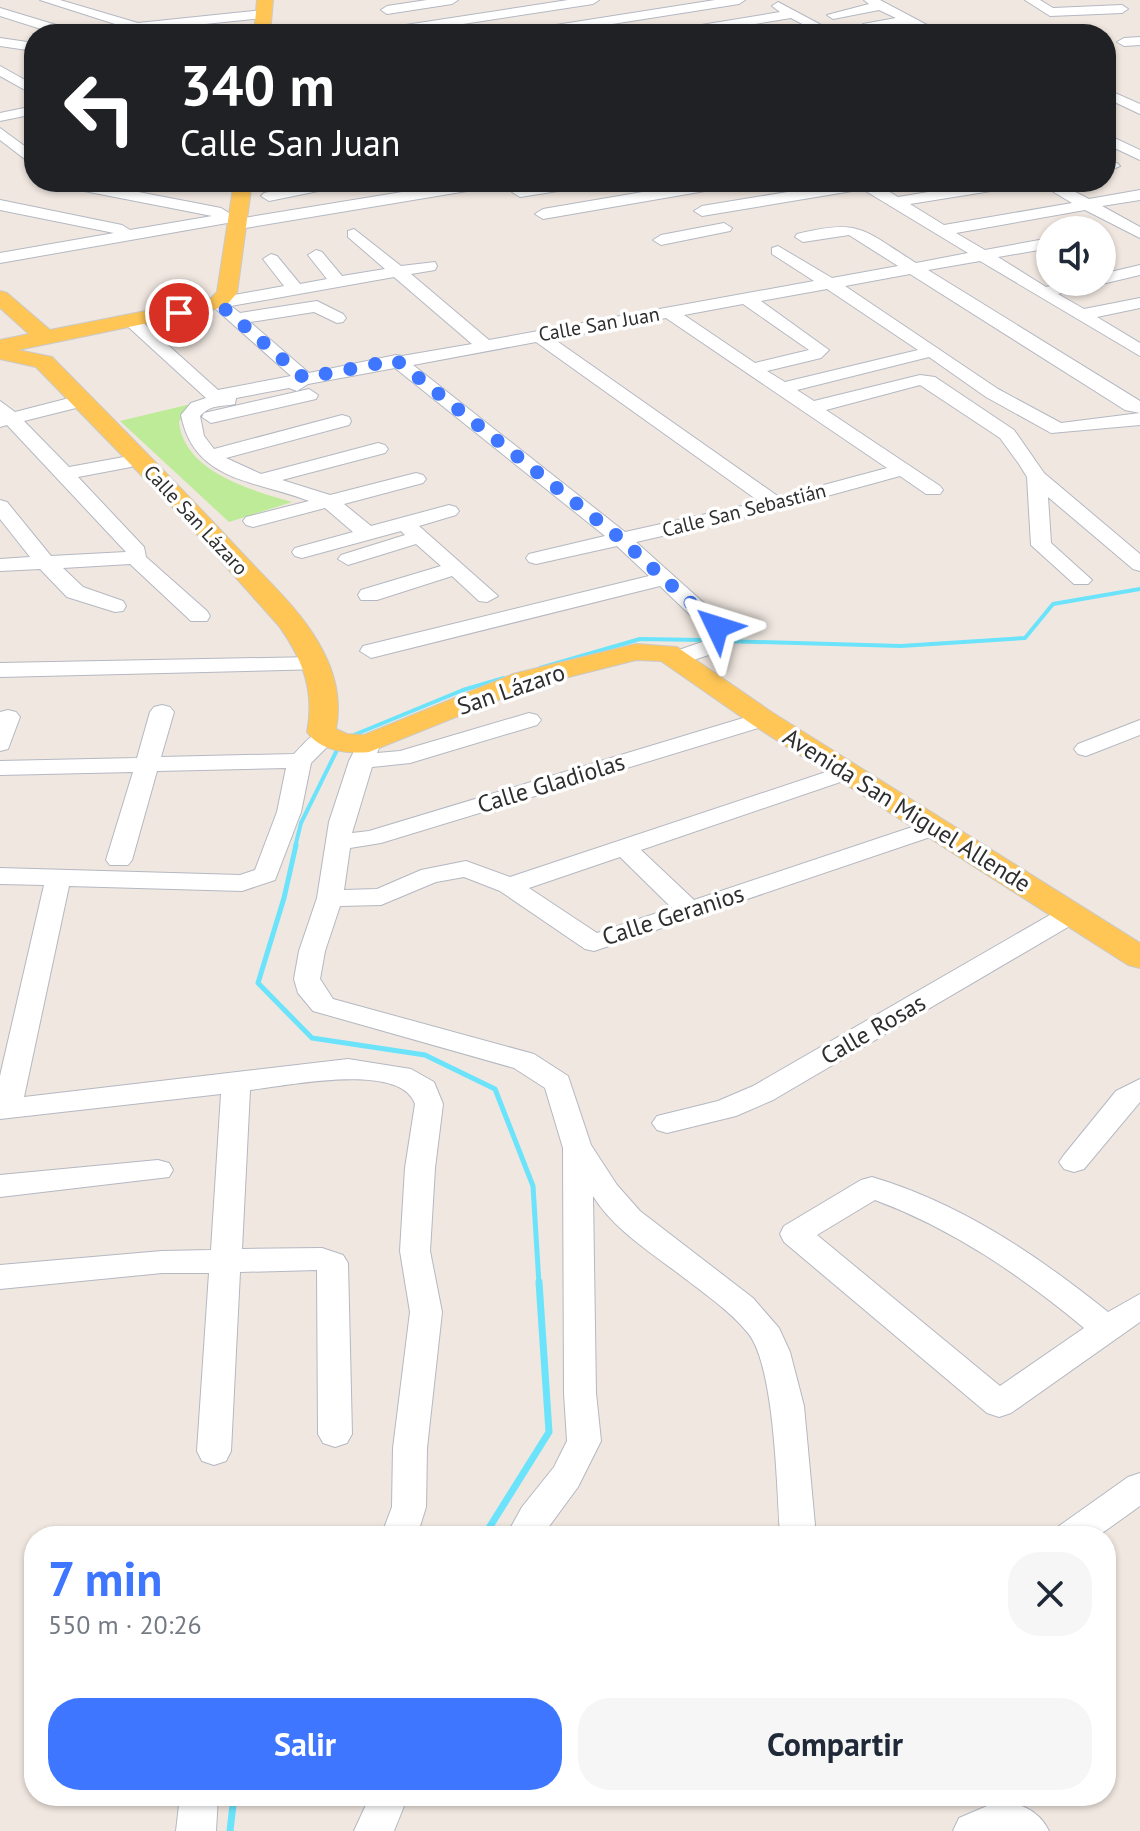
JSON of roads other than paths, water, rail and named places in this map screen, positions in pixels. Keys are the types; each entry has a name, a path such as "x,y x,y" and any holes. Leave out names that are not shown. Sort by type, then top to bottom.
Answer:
{"main road":[{"path":"0,350 218,303 227,293 242,192"},
{"path":"0,297 40,340"},
{"path":"0,312 40,340"},
{"name":"Calle San Lázaro","path":"0,350 44,362 188,509 289,620 314,664 326,706 321,727 347,745"},
{"name":"San Lázaro","path":"347,745 523,680 636,652 658,651 678,658"},
{"name":"Avenida San Miguel Allende","path":"678,658 763,719 1140,958"}],"street":[{"path":"46,0 127,24"},
{"path":"198,24 258,21 251,0"},
{"path":"372,0 407,24"},
{"path":"387,10 452,0"},
{"path":"479,0 516,24"},
{"path":"438,24 593,0"},
{"path":"617,0 659,24"},
{"path":"590,24 739,0"},
{"path":"767,0 812,24"},
{"path":"1031,0 1050,12 1117,5 1134,19"},
{"path":"833,15 875,3 915,24"},
{"path":"101,16 141,12"},
{"path":"0,14 38,24"},
{"path":"734,24 792,14"},
{"path":"885,24 908,20"},
{"path":"1124,42 1140,41"},
{"path":"0,42 24,46"},
{"path":"0,70 24,85"},
{"path":"1116,98 1140,110"},
{"path":"0,117 24,112"},
{"path":"0,132 24,152"},
{"path":"1116,143 1138,154"},
{"path":"944,230 1087,204 1137,188"},
{"path":"1116,190 1137,188"},
{"path":"110,192 238,220"},
{"path":"0,258 139,233 424,192"},
{"path":"543,214 644,192"},
{"path":"661,240 724,228 674,192"},
{"path":"702,211 807,192"},
{"path":"875,192 897,202 1036,287"},
{"path":"897,202 956,192"},
{"path":"1064,192 1137,229"},
{"path":"1070,195 1099,192"},
{"path":"795,196 834,222"},
{"path":"0,205 139,233"},
{"path":"803,237 850,229 1138,409"},
{"path":"1116,232 1137,229"},
{"path":"354,234 484,345"},
{"name":"Calle San Juan","path":"190,420 396,360 1036,246"},
{"path":"778,251 934,351 992,393 1058,429 1114,422 1138,409"},
{"path":"316,255 339,283"},
{"path":"271,259 296,290"},
{"path":"218,303 429,266"},
{"path":"1116,276 1140,270"},
{"path":"1051,296 1136,345"},
{"path":"745,298 820,350 815,354 751,369"},
{"path":"218,303 306,386"},
{"path":"1082,315 1140,303"},
{"path":"236,319 317,306 337,318"},
{"path":"668,312 933,490"},
{"path":"133,323 212,400 274,396 306,386"},
{"path":"537,335 776,504"},
{"path":"781,389 934,351"},
{"path":"396,360 621,539 721,634 713,646 678,658"},
{"path":"810,408 920,380 929,381 1007,434 1037,477 1140,565"},
{"path":"212,400 201,416 190,420 193,435 211,456 229,469 328,502 368,534"},
{"path":"3,416 81,401"},
{"path":"3,416 64,474 137,551 135,558"},
{"path":"211,456 342,421"},
{"path":"260,480 378,449"},
{"path":"64,474 124,463"},
{"name":"Calle San Sebastián","path":"536,558 776,504 905,469"},
{"path":"1037,477 1041,545 1081,580"},
{"path":"253,521 416,479"},
{"path":"0,506 46,563 75,592 115,606"},
{"path":"348,559 449,511"},
{"path":"302,552 368,534 412,530 487,596"},
{"path":"0,565 135,558 199,616"},
{"path":"369,595 454,569"},
{"path":"371,651 665,578"},
{"path":"0,670 314,664"},
{"path":"119,860 162,712"},
{"path":"0,744 8,717"},
{"name":"Calle Gladiolas","path":"339,842 372,838 763,719"},
{"path":"0,768 300,761 347,745 402,758 529,720"},
{"path":"1086,749 1140,727"},
{"path":"347,745 339,842 330,898 318,927 307,979 312,993 323,1005 400,1030 524,1061 541,1070 558,1083 563,1092 577,1146 580,1393 584,1441 580,1455 530,1526"},
{"path":"0,876 242,883 256,880 266,875 271,863 289,812 300,761"},
{"path":"509,886 847,772"},
{"name":"Calle Geranios","path":"330,898 381,897 430,875 466,869 509,886 594,943 936,827"},
{"path":"624,847 690,911"},
{"path":"58,878 4,1108 348,1068 411,1079 424,1089 429,1104 420,1168 415,1251 426,1312 410,1448 409,1507 402,1526"},
{"name":"Calle Rosas","path":"667,1123 726,1109 763,1093 1071,914"},
{"path":"214,1451 236,1083"},
{"path":"1074,1162 1126,1098 1140,1089"},
{"path":"577,1146 606,1193 629,1219 723,1291 763,1328 774,1352 787,1406 797,1526"},
{"path":"0,1186 158,1170"},
{"path":"1107,1329 1026,1263 988,1239 916,1202 872,1188 795,1234 999,1404 1107,1329 1140,1306"},
{"path":"0,1277 225,1260 322,1259 332,1263 335,1434"},
{"path":"1085,1526 1140,1487"},
{"path":"196,1831 198,1806"},
{"path":"374,1831 385,1806"},
{"path":"973,1831 996,1819 1011,1821 1029,1831"}],"waterway":[{"path":"723,641 901,646 1025,638 1053,604 1140,589"},
{"path":"540,668 640,639 703,640"},
{"path":"349,737 463,690 504,678"},
{"path":"295,847 301,823 337,750"},
{"path":"296,845 284,898 258,983 312,1038 425,1055 495,1089 533,1186 539,1284"},
{"path":"490,1526 549,1432 539,1282"},
{"path":"230,1831 233,1806"}]}
